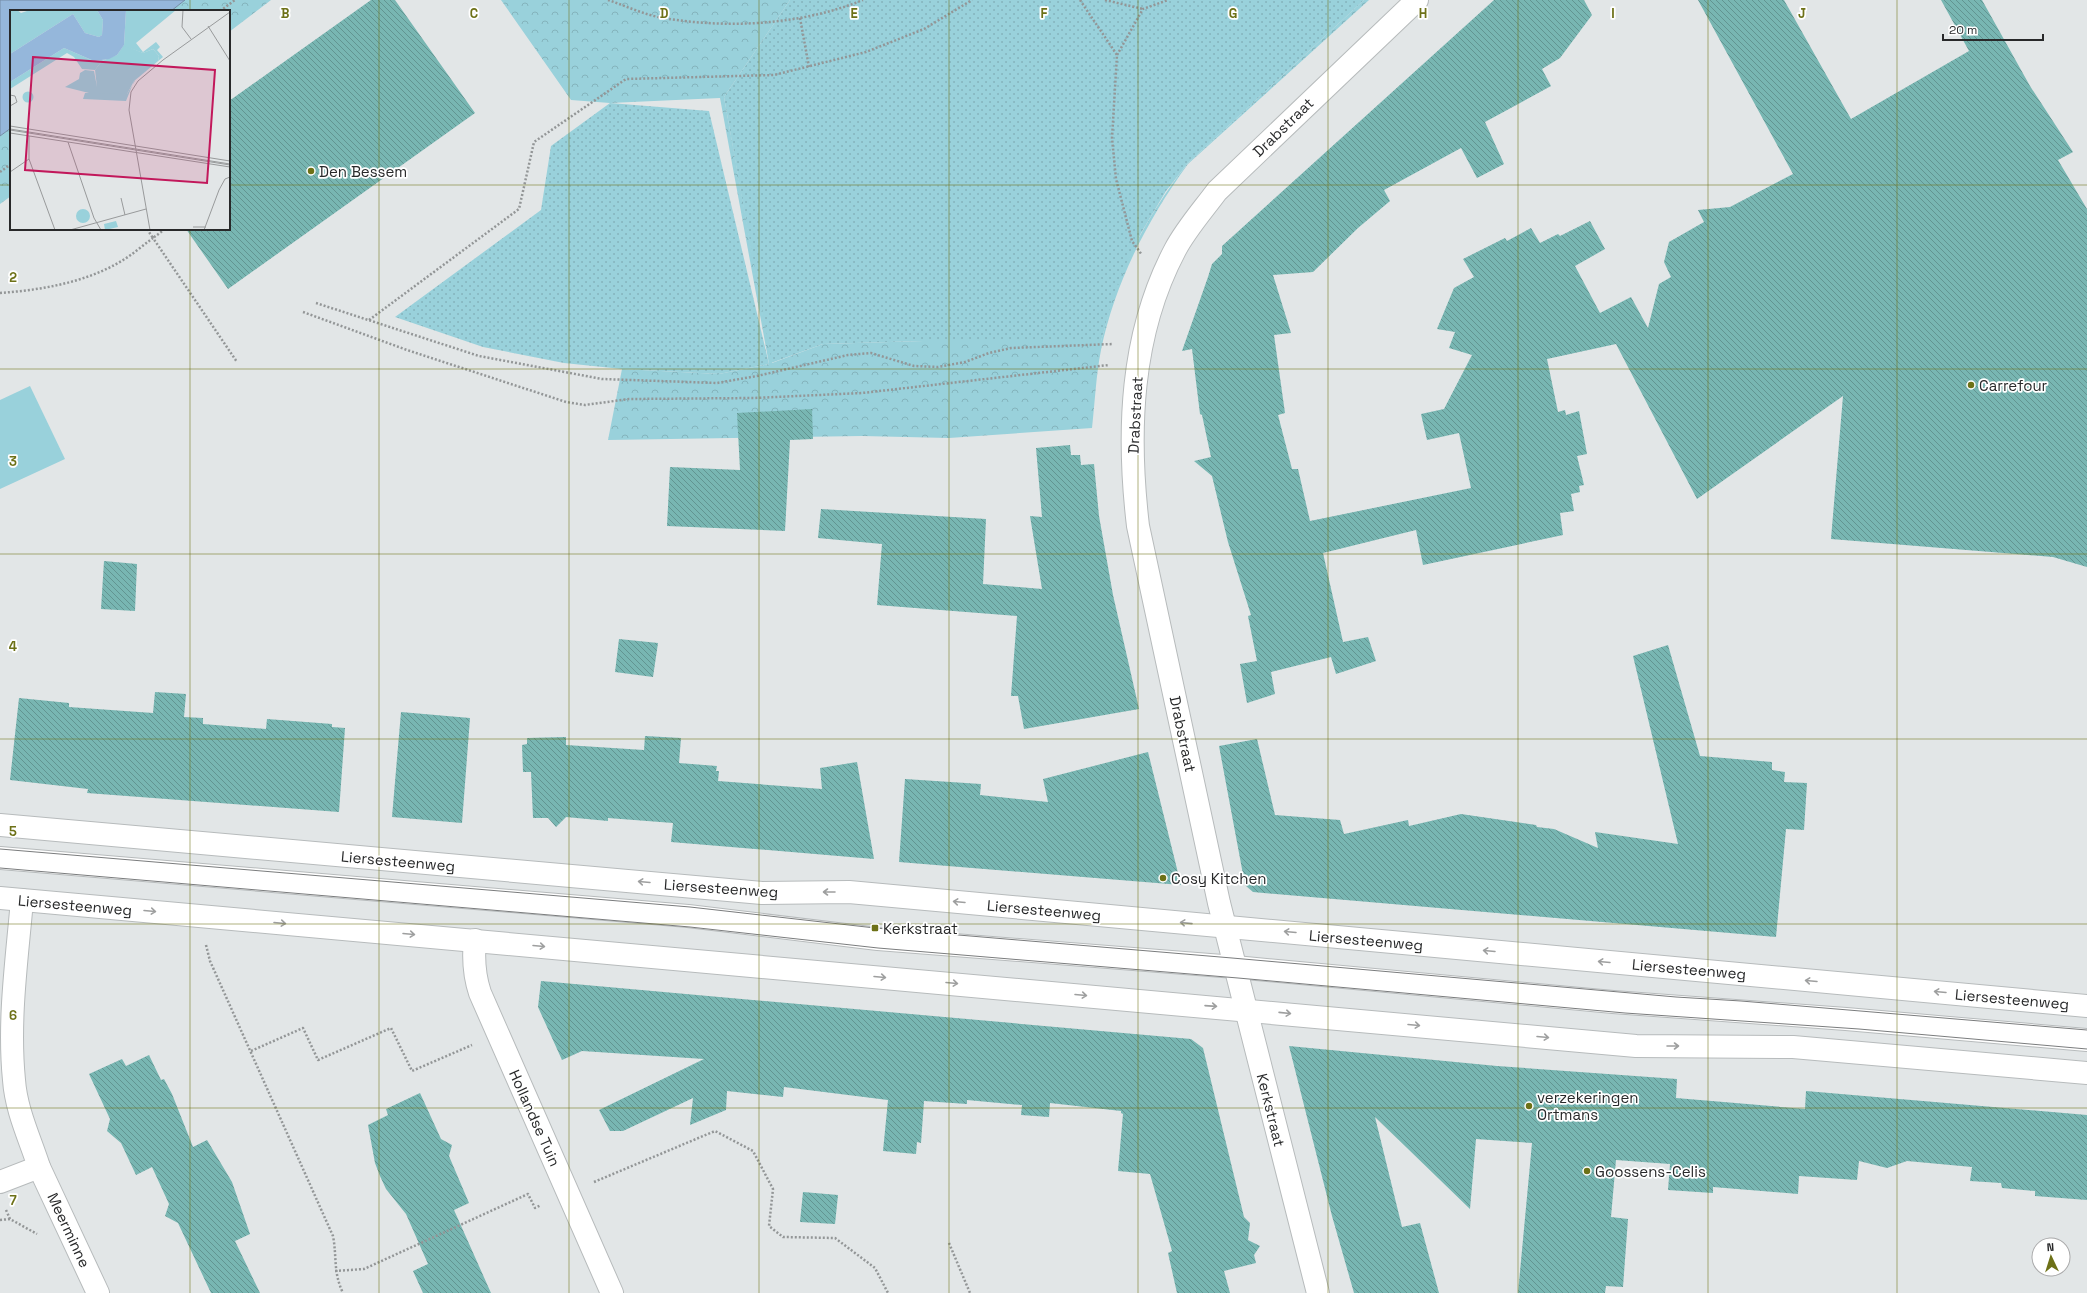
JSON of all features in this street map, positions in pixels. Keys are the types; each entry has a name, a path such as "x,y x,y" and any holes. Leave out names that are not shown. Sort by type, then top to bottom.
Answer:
{"main road":[{"name":"Drabstraat","path":"1225,927 1138,526 1133,486 1132,455 1134,388 1138,362 1148,317 1175,250 1217,191 1417,0"},
{"name":"Liersesteenweg","path":"0,825 762,893 849,892 2087,1006"},
{"path":"0,858 688,916 878,939 1235,967 1614,1002 1846,1018 2087,1040"},
{"name":"Liersesteenweg","path":"0,898 1246,1009 1636,1046 1793,1047 2087,1073"},
{"name":"Meerminne","path":"22,900 12,1016 14,1080 19,1109 39,1167 98,1293"},
{"name":"Kerkstraat","path":"1225,927 1318,1293"},
{"name":"Hollandse Tuin","path":"475,940 473,958 474,976 480,993 612,1293"},
{"path":"0,1182 39,1167"}],"path":[{"path":"221,10 235,0"},
{"path":"608,0 662,18 735,24 800,18 863,0"},
{"path":"369,320 519,209 534,142 626,79 774,75 866,52 924,29 972,0"},
{"path":"1080,0 1117,55"},
{"path":"1106,0 1143,9 1168,0"},
{"path":"1143,9 1117,55 1112,138 1116,179 1132,241 1143,256 1146,250"},
{"path":"800,18 809,67"},
{"path":"0,172 10,165"},
{"path":"148,230 237,362"},
{"path":"0,293 28,291 80,279 120,262 164,230"},
{"path":"316,303 487,358 602,379 717,383 758,376 848,355 871,353 914,366 938,367 965,362 989,353 1011,348 1116,344 1114,351"},
{"path":"303,312 407,350 558,400 585,406 629,398 754,398 862,393 1138,362"},
{"path":"1109,373 1109,366 1112,358"},
{"path":"206,940 210,961 333,1236 335,1247 335,1271 343,1293"},
{"path":"251,1051 303,1028 318,1060 391,1028 412,1071 498,1034"},
{"path":"335,1271 364,1269 528,1194 535,1208 715,1131 753,1151 773,1189 770,1226 783,1236 835,1238 875,1268 888,1293"},
{"path":"5,1207 10,1219"},
{"path":"0,1220 10,1219 41,1236"},
{"path":"949,1243 970,1293"}],"green space":[{"path":"185,0 271,0 230,31 230,10 172,10"},
{"path":"501,0 790,0 724,97 772,363 823,344 923,341 1101,341 1113,297 1127,262 1155,210 1188,163 1364,0 1369,0 1188,164 1173,185 1135,252 1115,300 1099,359 1092,428 949,438 862,436 608,440 622,369 719,374 769,364 720,98 610,103 571,100"},
{"path":"790,0 1364,0 1188,163 1166,191 1141,233 1114,296 1101,341 923,341 823,344 771,363 724,97"},
{"path":"610,103 709,111 769,364 719,374 622,369 564,363 483,347 395,317 541,210 551,146"},
{"path":"10,129 10,197 0,204 0,136"},
{"path":"30,386 65,459 0,489 0,400"}],"shaded area":[{"path":"0,0 185,0 172,10 10,10 10,129 0,136"}],"building":[{"name":"Den Bessem","path":"371,0 395,0 475,113 228,289 187,230 230,230 230,100"},
{"path":"1494,0 1584,0 1592,15 1560,58 1542,69 1551,86 1485,122 1504,164 1477,178 1461,148 1384,190 1390,201 1358,228 1313,272 1273,275 1291,333 1274,335 1285,413 1278,415 1292,469 1298,469 1310,521 1471,488 1459,433 1427,440 1421,414 1444,409 1472,355 1449,348 1455,332 1437,329 1454,288 1474,277 1463,259 1505,238 1507,241 1531,228 1540,243 1558,234 1560,236 1590,221 1605,249 1575,266 1600,313 1631,297 1648,328 1659,284 1671,277 1664,262 1669,242 1704,222 1698,210 1730,207 1793,174 1698,0 1784,0 1851,119 1969,51 1941,0 1982,0 2030,86 2073,152 2058,160 2087,209 2087,567 2053,557 1831,539 1843,396 1697,499 1616,344 1547,359 1558,412 1565,410 1566,415 1579,411 1587,454 1577,456 1584,485 1579,486 1580,492 1571,494 1574,511 1560,513 1563,535 1423,565 1416,530 1323,553 1343,642 1368,637 1376,661 1336,674 1331,657 1271,672 1275,694 1247,703 1240,664 1257,661 1248,616 1251,615 1228,542 1212,476 1194,461 1211,457 1202,415 1200,414 1192,349 1182,351 1212,264 1222,254 1222,246"},
{"path":"812,409 813,439 790,440 785,531 667,526 670,467 740,470 737,413"},
{"path":"1070,445 1071,455 1080,455 1081,465 1094,464 1099,516 1113,595 1139,709 1024,729 1018,696 1011,696 1017,616 877,605 882,544 818,538 821,509 986,519 983,584 1042,589 1030,516 1042,517 1036,448"},
{"path":"104,561 137,564 135,611 101,609"},
{"path":"619,639 658,643 653,677 615,672"},
{"path":"1668,645 1700,756 1772,762 1772,770 1785,772 1784,782 1807,783 1804,830 1786,829 1776,937 1253,892 1245,885 1219,746 1257,739 1275,815 1340,820 1344,834 1408,820 1409,826 1461,814 1554,829 1598,848 1595,832 1678,844 1633,656"},
{"path":"155,692 186,694 184,717 203,718 203,724 266,729 267,719 332,724 332,727 345,728 339,812 87,793 88,789 10,780 19,698 69,703 69,707 153,713"},
{"path":"401,712 470,718 462,823 392,817"},
{"path":"645,736 681,738 679,763 717,766 716,771 719,771 718,781 822,789 820,768 857,762 874,859 671,842 673,823 608,818 608,821 566,817 556,827 548,818 533,818 531,772 523,772 522,745 527,744 527,738 566,737 566,745 644,750"},
{"path":"1148,752 1181,885 899,862 905,779 981,784 980,795 1048,802 1043,779"},
{"path":"541,981 1191,1039 1203,1048 1244,1217 1250,1223 1248,1240 1260,1246 1254,1255 1256,1263 1224,1271 1230,1293 1177,1293 1168,1253 1172,1251 1150,1174 1118,1171 1123,1114 1121,1111 1050,1103 1049,1117 1021,1115 1022,1105 967,1100 967,1104 924,1101 921,1143 917,1142 916,1154 883,1151 888,1100 784,1087 783,1097 727,1091 726,1110 690,1125 693,1098 623,1131 610,1131 599,1110 704,1059 582,1051 562,1060 538,1007"},
{"path":"1289,1046 1497,1066 1677,1079 1676,1098 1805,1109 1806,1091 2087,1115 2087,1200 2035,1196 2035,1191 2002,1188 2001,1183 1970,1181 1972,1167 1907,1161 1887,1168 1859,1161 1857,1180 1799,1176 1798,1194 1713,1187 1713,1193 1668,1190 1670,1164 1616,1160 1611,1217 1628,1219 1623,1287 1606,1286 1605,1293 1518,1293 1532,1143 1476,1139 1470,1209 1375,1117 1402,1227 1420,1223 1439,1293 1354,1293 1332,1216"},
{"path":"149,1055 161,1080 164,1079 172,1094 193,1147 207,1140 232,1182 250,1234 235,1241 260,1293 211,1293 178,1223 165,1216 169,1204 152,1167 136,1175 121,1143 107,1131 110,1119 89,1074 122,1059 126,1066"},
{"path":"420,1093 441,1139 452,1145 449,1156 469,1203 454,1210 491,1293 423,1293 413,1271 428,1264 406,1214 386,1189 380,1176 375,1163 368,1125 388,1115 386,1109"},
{"path":"803,1192 838,1195 835,1224 800,1222"}],"tram line":[{"path":"0,849 690,907 875,928 1676,997 1741,1001 2087,1030"},
{"path":"0,868 690,927 878,948 1238,978 1625,1013 1859,1029 2087,1049"}],"place":[{"name":"Den Bessem","path":"311,171"},
{"name":"Carrefour","path":"1971,385"},
{"name":"Cosy Kitchen","path":"1163,878"},
{"name":"Kerkstraat","path":"875,928"},
{"name":"verzekeringen Ortmans","path":"1529,1106"},
{"name":"Goossens-Celis","path":"1587,1171"}]}
